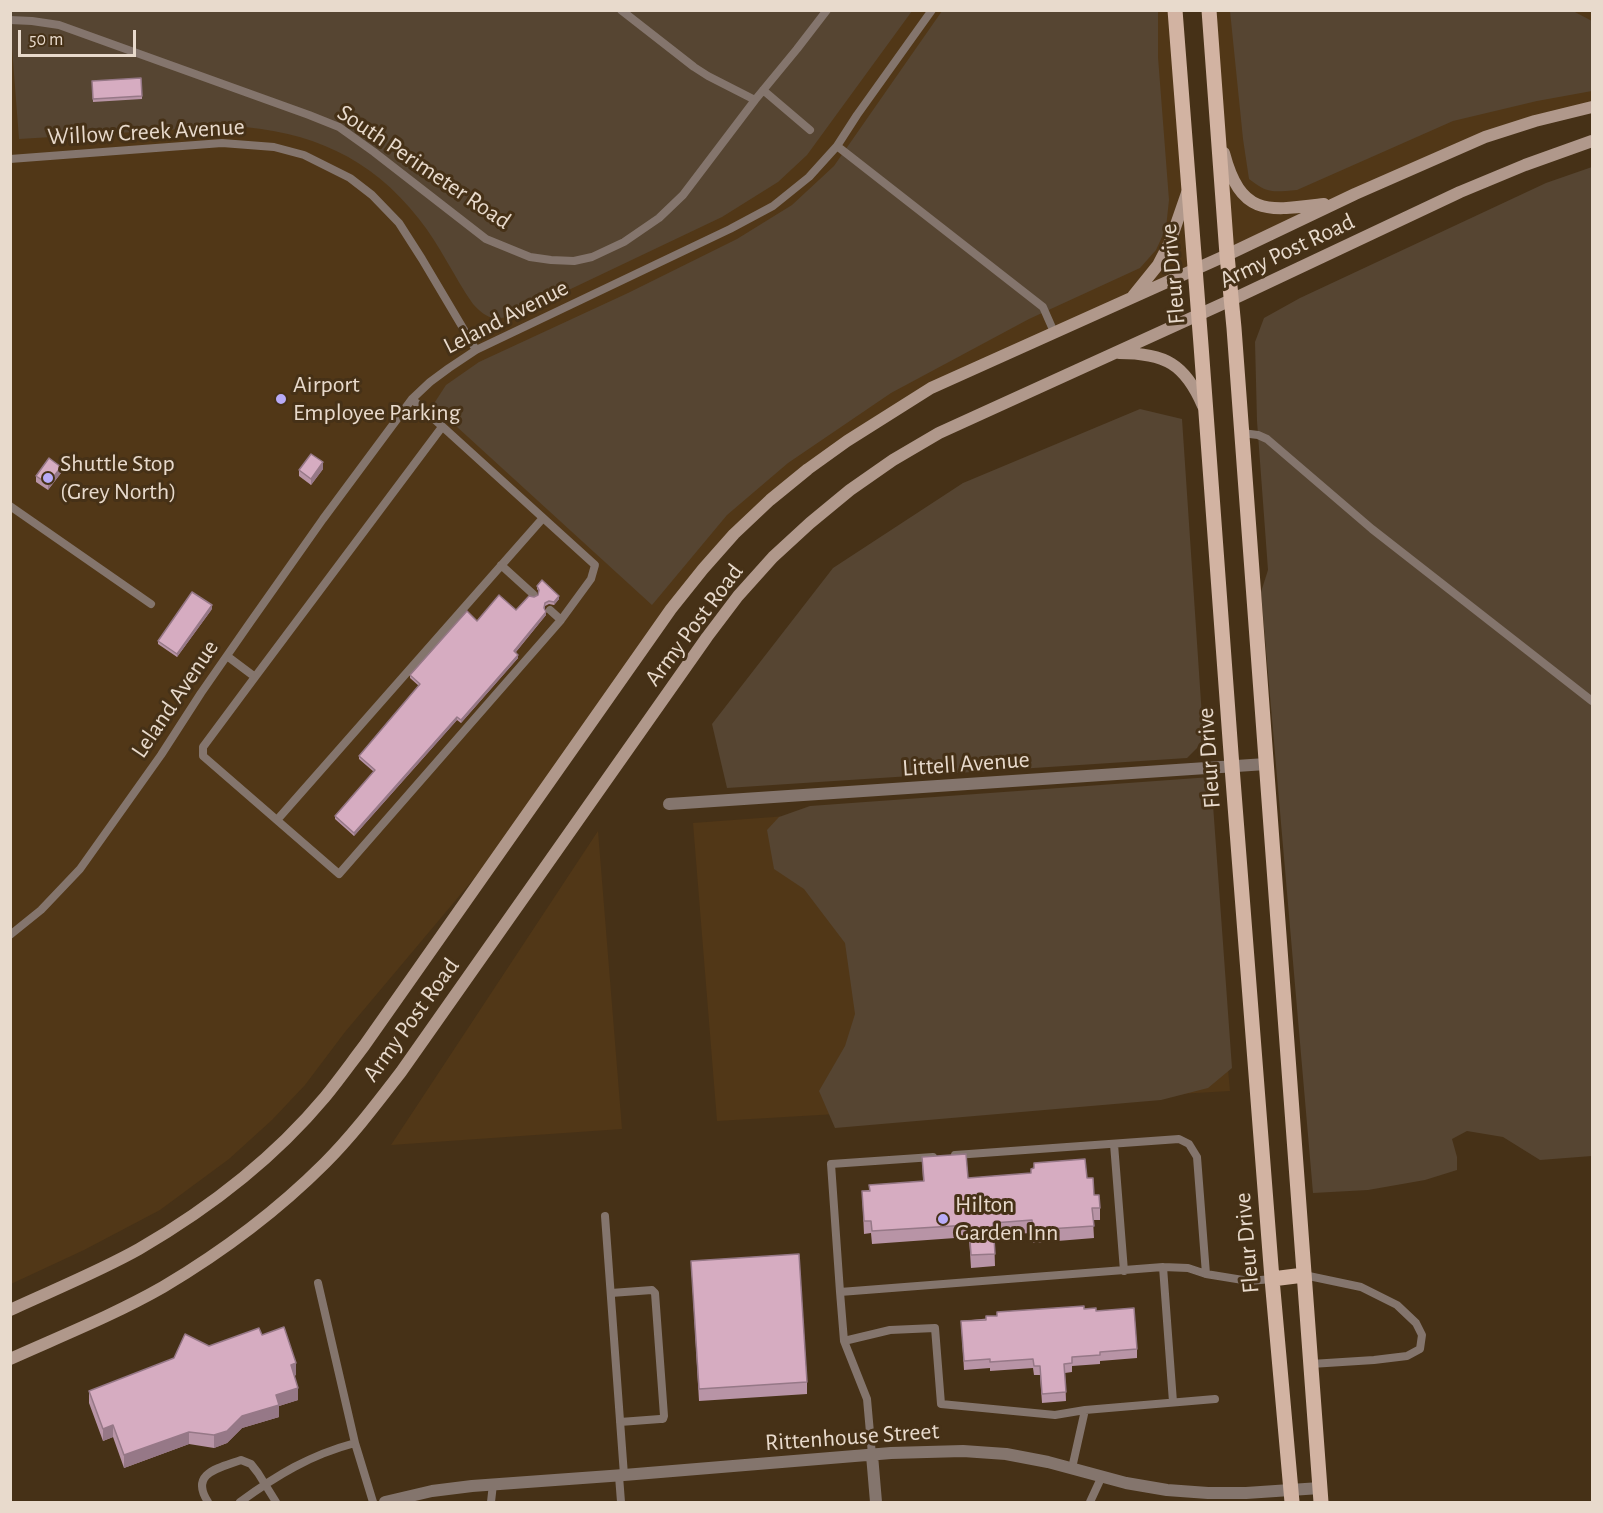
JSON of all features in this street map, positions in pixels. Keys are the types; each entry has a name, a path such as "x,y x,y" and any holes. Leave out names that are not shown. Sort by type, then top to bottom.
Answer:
{"main road":[{"name":"Fleur Drive","path":"1175,10 1272,1279 1292,1496"},
{"path":"1209,10 1321,1495"},
{"name":"Army Post Road","path":"10,1310 137,1250 181,1224 222,1195 293,1132 325,1097 364,1046 672,609 734,534 807,469 931,388 1485,137 1535,121 1593,107"},
{"path":"1217,128 1232,180 1245,197 1257,205 1288,209 1338,203"},
{"name":"Army Post Road","path":"10,1359 161,1288 203,1262 248,1231 326,1162 363,1121 401,1072 707,637 773,557 850,490 893,460 939,433 1199,315 1460,192 1525,165 1593,141"},
{"path":"1132,298 1158,265 1170,242 1189,189"},
{"path":"1115,353 1152,355 1177,367 1196,389 1206,415"},
{"path":"1272,1279 1304,1275"}],"street":[{"name":"Littell Avenue","path":"669,804 1266,764"},
{"name":"Rittenhouse Street","path":"385,1503 432,1491 493,1484 622,1476 909,1452 963,1451 1006,1454 1048,1462 1126,1483 1167,1490 1292,1496 1321,1495"},
{"path":"872,1455 876,1503"}],"lane":[{"path":"621,10 701,72 755,100"},
{"name":"South Perimeter Road","path":"10,20 59,25 339,127 486,239 530,257 574,261 592,257 624,242 659,218 683,195 827,10"},
{"name":"Leland Avenue","path":"10,935 41,910 80,869 161,755 226,656 412,399 448,368 476,350 753,218 773,206 824,162 837,146 932,10"},
{"path":"763,90 810,130"},
{"name":"Willow Creek Avenue","path":"10,159 217,143 274,147 304,155 350,178 372,195 399,224 476,350"},
{"path":"837,146 1043,307 1054,333"},
{"path":"412,399 595,565 591,579 561,620 339,874 203,756 203,747 442,427"},
{"path":"1242,434 1258,435 1267,439 1372,529 1593,701"},
{"path":"10,506 150,604"},
{"path":"277,820 543,518"},
{"path":"501,565 533,594"},
{"path":"550,610 561,620"},
{"path":"226,656 255,677"},
{"path":"949,1155 1179,1138 1189,1144 1197,1157 1206,1274"},
{"path":"1114,1144 1124,1271"},
{"path":"872,1455 867,1399 844,1341 831,1164 937,1156"},
{"path":"605,1216 620,1422 621,1503"},
{"path":"840,1292 1163,1267 1188,1268 1206,1274 1249,1281 1272,1279"},
{"path":"1163,1267 1173,1402"},
{"path":"1304,1275 1361,1287 1397,1305 1416,1323 1422,1335 1420,1349 1407,1356 1311,1364"},
{"path":"318,1283 355,1443 373,1503"},
{"path":"611,1293 652,1290 655,1293 664,1416 663,1419 620,1422"},
{"path":"844,1341 890,1330 934,1328 941,1404 1055,1414 1215,1399"},
{"path":"1072,1468 1085,1410"},
{"path":"240,1503 288,1469 336,1448 355,1443"},
{"path":"208,1503 202,1494 201,1482 209,1472 241,1460 251,1464 276,1503"},
{"path":"1090,1503 1102,1476"},
{"path":"491,1503 493,1484"}],"shaded area":[{"path":"11,10 912,11 807,155 778,182 722,217 514,316 491,318 473,304 427,229 400,197 381,179 359,164 313,141 288,134 233,126 19,139"},
{"path":"10,11 1175,11 1195,269 931,388 811,466 703,569 524,819 345,1032 305,1085 272,1120 229,1159 160,1210 84,1250 11,1284"},
{"path":"942,11 1158,11 1158,57 1169,200 1166,228 1156,250 1140,268 1029,319 891,393 788,463 727,515 652,605 433,405 446,385 479,362 628,293 737,239 792,205 834,166"},
{"path":"1209,11 1592,11 1592,107 1535,121 1227,255"},
{"path":"1230,11 1573,11 1592,21 1592,91 1537,101 1453,121 1297,190 1271,191 1249,179"},
{"path":"1592,167 1592,1156 1540,1160 1503,1137 1467,1131 1452,1139 1457,1157 1457,1170 1425,1180 1368,1190 1313,1193 1261,592 1268,570 1257,421 1255,342 1264,318 1300,298 1546,183"},
{"path":"1140,409 1182,419 1202,717 1202,743 1187,758 727,788 712,724 833,568 963,483"},
{"path":"1211,777 1232,1068 1208,1088 1161,1100 835,1128 819,1091 845,1046 855,1014 845,943 804,889 774,869 767,830 779,817 810,806"},
{"path":"1203,785 1230,1091 717,1121 693,823"},
{"path":"598,831 622,1129 391,1145"}],"building":[{"path":"141,78 142,96 93,99 92,81"},
{"path":"311,454 323,462 311,479 299,470"},
{"path":"49,458 61,467 48,484 36,476"},
{"path":"542,580 559,596 554,602 545,603 546,612 514,651 518,655 461,720 457,717 354,833 335,816 375,770 359,756 420,684 410,675 467,611 477,621 499,595 516,610 529,596 538,595 537,586"},
{"path":"192,592 212,605 177,654 158,641"},
{"path":"966,1154 968,1178 1031,1173 1034,1163 1085,1159 1087,1178 1093,1178 1094,1195 1099,1195 1100,1208 1092,1208 1094,1226 1033,1230 1032,1220 993,1223 995,1254 971,1255 969,1225 872,1231 871,1221 864,1221 862,1191 870,1191 869,1185 924,1181 922,1157"},
{"path":"799,1254 807,1382 699,1389 691,1261"},
{"path":"1084,1306 1084,1309 1096,1308 1096,1311 1134,1308 1137,1349 1072,1357 1072,1363 1064,1364 1066,1392 1042,1394 1040,1366 1034,1366 1033,1359 964,1361 961,1321 986,1320 986,1316 997,1316 997,1312"},
{"path":"284,1327 296,1363 291,1365 298,1388 276,1395 279,1405 242,1416 227,1431 214,1435 189,1432 124,1455 113,1425 103,1429 89,1391 174,1358 185,1334 209,1346 259,1328 262,1335"}],"place":[{"name":"Airport Employee Parking","path":"281,399"},
{"name":"Shuttle Stop (Grey North)","path":"48,478"},
{"name":"Hilton Garden Inn","path":"943,1219"}]}
